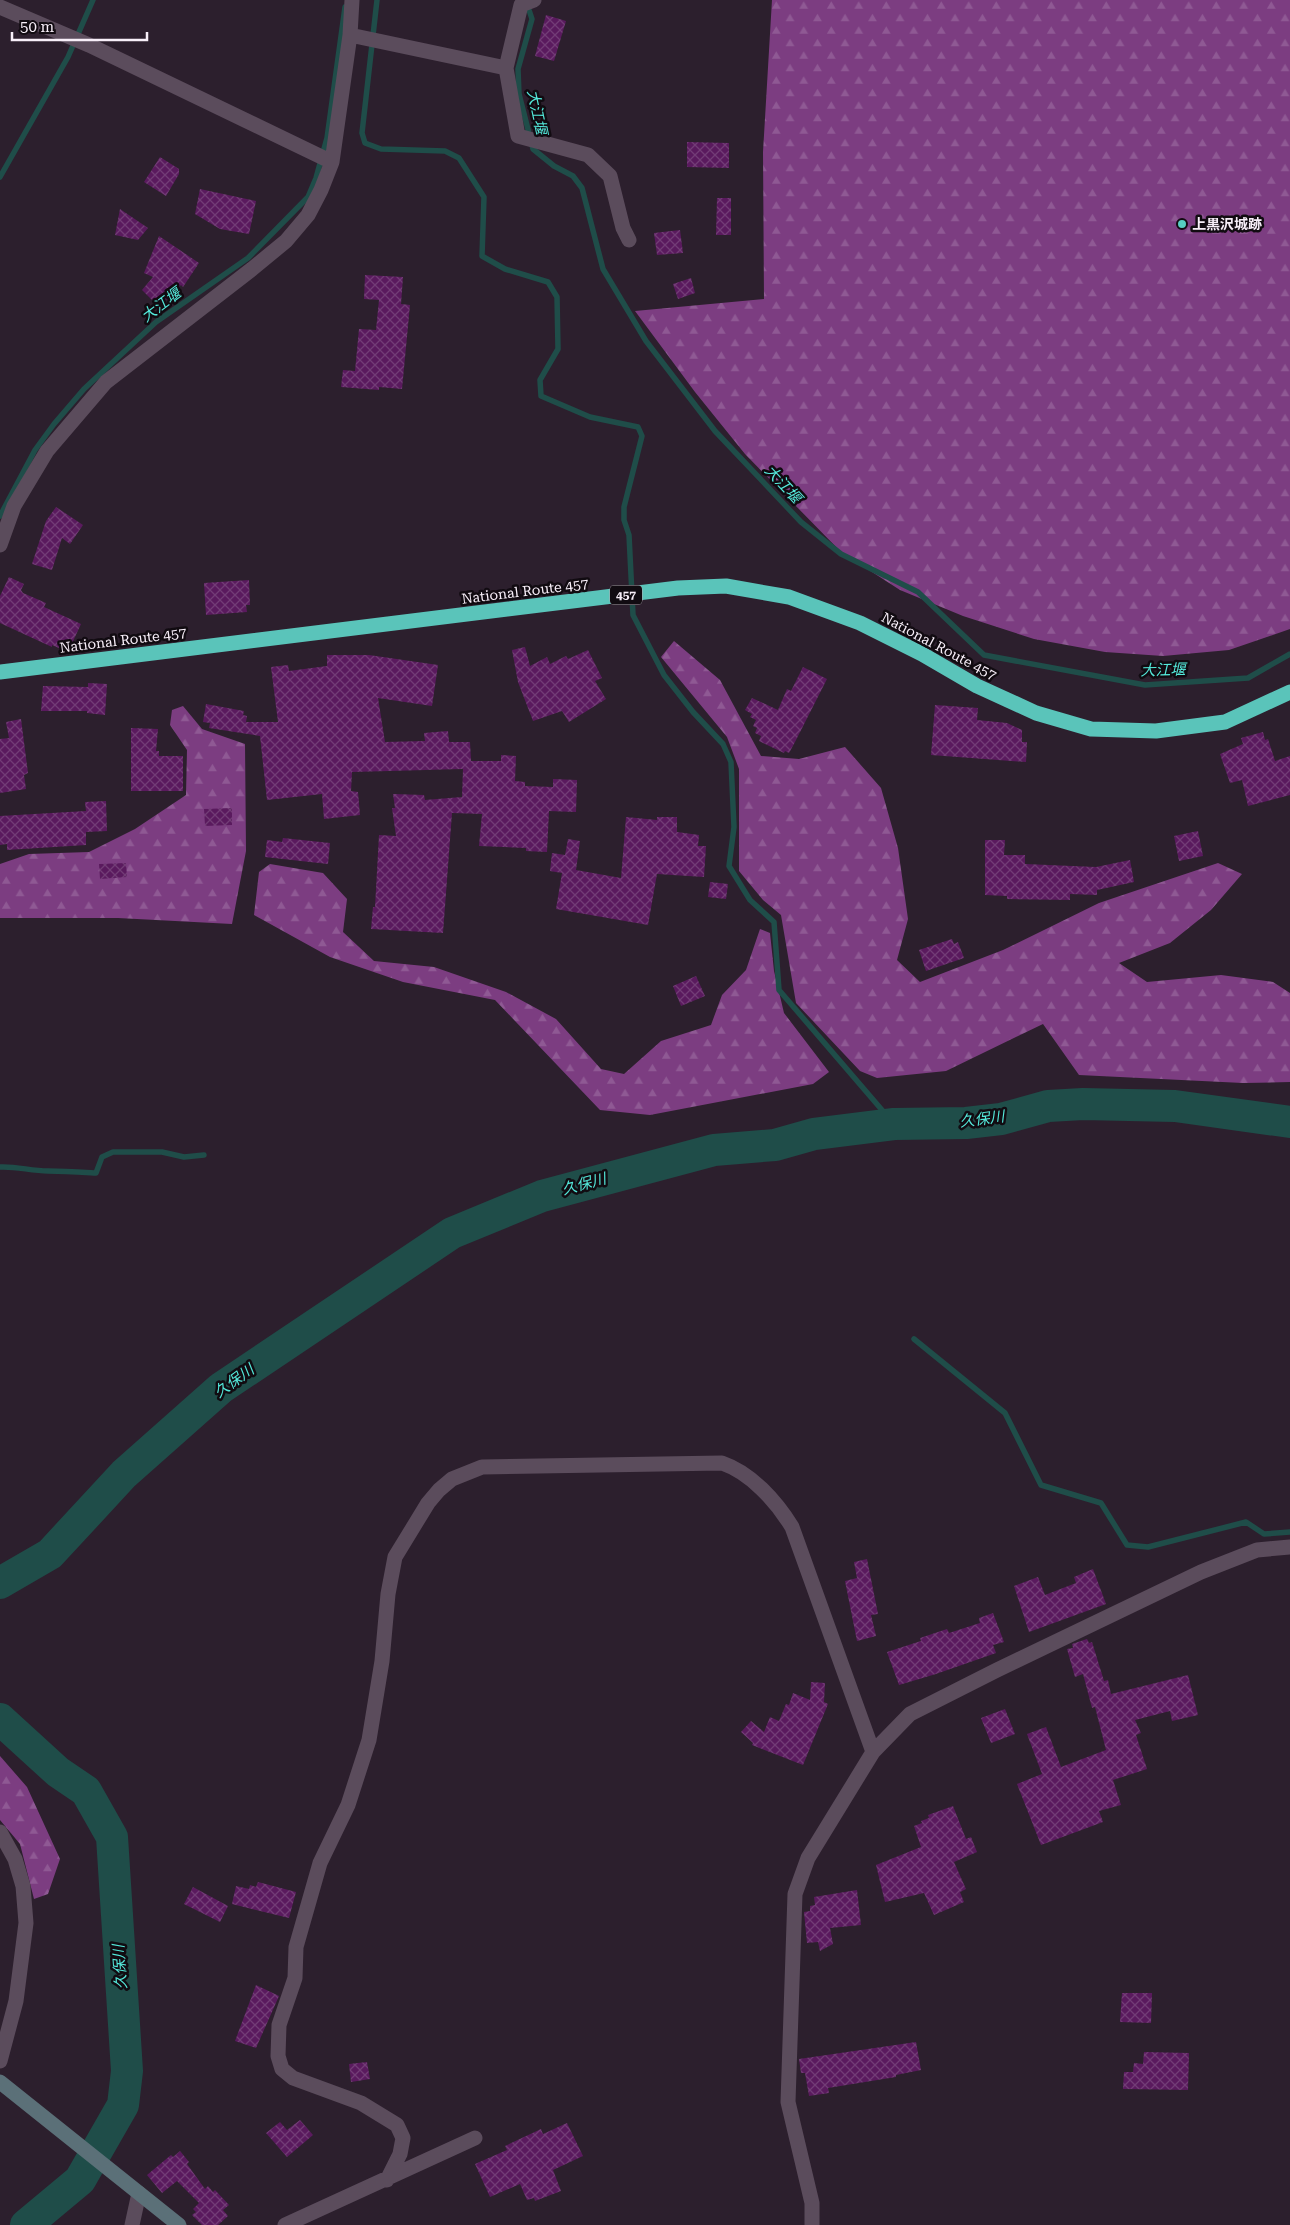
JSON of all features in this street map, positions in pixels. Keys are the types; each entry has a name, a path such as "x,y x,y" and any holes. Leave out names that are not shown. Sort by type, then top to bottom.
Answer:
{"highway":[{"name":"National Route 457","path":"0,672 678,588 726,586 789,596 860,623 922,654 977,686 1036,713 1091,729 1156,731 1225,722 1290,692"}],"street":[{"path":"0,545 14,506 47,451 106,382 286,241 308,215 321,190 332,162 350,35 352,0"},
{"path":"524,2 506,68 518,136 588,155 610,176 623,228 629,240"},
{"path":"0,7 89,45 332,162"},
{"path":"350,35 506,68"},
{"path":"387,2180 400,2154 403,2138 397,2125 361,2103 293,2078 282,2069 278,2056 279,2025 296,1978 296,1947 320,1863 348,1805 369,1740 382,1661 388,1594 395,1557 428,1502 452,1479 482,1466 722,1463 738,1469 780,1508 792,1527 873,1752"},
{"path":"812,2225 812,2203 788,2102 796,1894 808,1858 873,1752 910,1714 997,1670 1201,1572 1257,1550 1290,1547"},
{"path":"0,1832 15,1859 23,1886 26,1923 16,2001 0,2061"},
{"path":"0,2082 179,2225"},
{"path":"286,2225 476,2138"},
{"path":"132,2225 139,2193"}],"green space":[{"path":"772,0 1290,0 1290,629 1229,650 1163,656 1105,652 1034,639 963,616 900,590 841,552 745,454 695,392 635,311 764,299 763,152"},
{"path":"674,641 720,680 761,756 799,759 845,747 881,788 898,848 908,919 897,960 920,982 1003,950 1099,903 1218,863 1242,874 1211,910 1170,943 1119,963 1147,982 1221,975 1273,982 1290,993 1290,1082 1243,1083 1079,1075 1043,1024 946,1071 877,1078 860,1071 796,1003 781,915 763,900 739,871 739,769 727,737 661,657"},
{"path":"183,706 202,729 245,744 246,851 232,924 118,918 0,918 0,864 29,854 89,852 135,829 186,795 187,750 170,725 172,710"},
{"path":"270,864 323,873 347,899 343,932 374,961 434,967 506,992 556,1019 601,1069 624,1074 661,1041 711,1025 722,995 746,970 760,929 770,933 774,971 784,1013 829,1072 813,1084 650,1115 600,1110 495,1000 403,982 330,957 254,915 259,872"},
{"path":"0,1756 27,1787 60,1859 48,1894 34,1899 20,1844 0,1820"}],"building":[{"path":"546,15 566,21 554,61 535,56"},
{"path":"687,142 729,143 729,168 687,167"},
{"path":"160,157 179,169 179,174 166,196 144,182"},
{"path":"200,189 256,201 249,234 220,229 195,214"},
{"path":"717,198 731,198 731,235 716,235"},
{"path":"120,209 148,228 138,240 115,235"},
{"path":"680,230 683,253 657,255 654,233"},
{"path":"159,236 199,263 183,287 181,285 159,307 142,290 153,277 144,273"},
{"path":"365,275 403,277 401,304 410,305 402,389 379,387 379,390 341,387 343,370 355,371 359,329 376,330 379,300 364,299"},
{"path":"691,278 695,293 678,299 673,284"},
{"path":"56,507 83,525 70,544 62,538 52,570 32,564 46,521"},
{"path":"9,577 24,584 21,590 23,593 46,603 44,607 81,624 68,652 52,645 52,647 0,623 0,596"},
{"path":"249,580 250,605 246,605 247,612 206,615 204,583"},
{"path":"525,647 530,666 547,657 550,664 566,656 568,659 588,650 602,678 595,681 606,699 569,722 562,711 533,721 518,682 512,650"},
{"path":"327,655 369,655 438,665 432,706 378,698 385,742 425,741 424,733 448,731 449,742 470,742 471,761 501,761 501,755 516,756 515,781 525,782 525,786 553,787 553,779 577,780 576,812 549,811 547,852 526,851 526,848 479,846 482,814 452,813 443,933 371,929 373,907 375,907 379,835 396,836 392,808 395,808 393,794 424,795 425,800 462,797 463,769 352,772 351,791 358,792 360,815 324,819 322,794 267,800 260,736 209,728 210,723 203,722 206,704 244,711 243,715 247,716 246,722 278,722 271,667 288,665 289,671 327,666"},
{"path":"803,667 827,679 789,753 785,751 784,753 759,741 761,736 755,733 757,728 753,726 756,720 750,717 752,714 745,710 752,698 778,710 787,689 791,691"},
{"path":"88,683 107,684 105,715 87,713 87,711 41,711 43,686 88,687"},
{"path":"935,705 978,708 977,720 1007,723 1022,730 1022,742 1027,742 1026,762 931,755"},
{"path":"21,719 28,773 24,775 26,789 0,793 0,739 9,738 6,722"},
{"path":"131,728 158,729 156,751 159,751 159,756 183,756 183,791 131,791"},
{"path":"1263,732 1265,740 1268,739 1275,761 1290,756 1290,795 1248,806 1242,780 1230,783 1220,754 1243,744 1241,738"},
{"path":"106,801 107,831 86,832 86,845 7,850 7,844 0,845 0,816 86,811 85,802"},
{"path":"232,808 232,825 205,826 204,809"},
{"path":"626,817 657,820 657,817 677,817 677,832 699,835 698,846 706,846 704,877 657,874 648,925 556,909 562,873 550,871 552,853 565,855 568,839 580,841 576,870 621,878"},
{"path":"1198,831 1203,856 1179,861 1174,836"},
{"path":"283,838 330,843 328,864 265,857 267,840 282,842"},
{"path":"985,840 1005,840 1004,855 1025,855 1025,864 1096,867 1130,860 1134,882 1097,890 1097,895 1070,894 1070,900 1007,899 1007,896 985,895"},
{"path":"126,863 127,877 100,879 99,864"},
{"path":"710,882 728,884 726,899 708,897"},
{"path":"952,939 954,944 958,942 964,958 926,971 919,950"},
{"path":"696,976 705,996 681,1006 673,986"},
{"path":"867,1559 878,1614 871,1615 876,1636 857,1641 845,1581 857,1578 854,1562"},
{"path":"1093,1569 1106,1604 1029,1632 1014,1586 1038,1577 1045,1595 1076,1583 1074,1577"},
{"path":"993,1613 1004,1642 993,1645 996,1653 899,1685 887,1652 921,1641 920,1638 947,1629 949,1633 980,1623 979,1618"},
{"path":"1087,1639 1089,1643 1092,1642 1104,1681 1108,1680 1111,1694 1188,1675 1198,1715 1172,1721 1170,1711 1135,1720 1141,1733 1136,1735 1147,1769 1113,1780 1121,1805 1099,1811 1103,1822 1041,1845 1017,1784 1042,1774 1027,1734 1046,1727 1061,1767 1106,1750 1095,1707 1092,1708 1083,1674 1075,1677 1067,1649 1073,1648 1072,1644"},
{"path":"811,1682 825,1683 824,1702 828,1704 803,1765 752,1745 753,1743 741,1732 751,1721 764,1732 770,1717 779,1721 786,1704 789,1705 793,1693 810,1700"},
{"path":"1005,1709 1015,1734 991,1743 981,1718"},
{"path":"953,1806 966,1839 971,1837 977,1852 954,1862 966,1889 960,1892 964,1902 934,1915 924,1893 885,1902 876,1865 921,1847 914,1826 929,1818 928,1815"},
{"path":"258,1882 296,1892 289,1918 232,1904 236,1886 249,1889 250,1885 256,1887"},
{"path":"193,1887 228,1906 220,1922 184,1904"},
{"path":"857,1890 861,1925 830,1928 833,1944 820,1951 818,1942 807,1943 804,1912 810,1911 810,1906 815,1905 814,1897"},
{"path":"256,1985 279,1996 256,2048 235,2041"},
{"path":"1122,1993 1152,1993 1151,2023 1120,2022"},
{"path":"916,2042 921,2070 896,2075 896,2077 828,2088 829,2093 809,2096 805,2073 801,2073 799,2059"},
{"path":"1144,2052 1189,2053 1188,2090 1123,2089 1124,2072 1133,2072 1134,2063 1143,2064"},
{"path":"367,2062 370,2079 351,2082 349,2064"},
{"path":"300,2120 313,2135 287,2157 266,2133 280,2122 287,2130"},
{"path":"567,2123 583,2156 553,2170 561,2191 535,2201 534,2198 527,2200 520,2184 490,2197 475,2164 507,2150 505,2146 541,2129 543,2134"},
{"path":"180,2151 205,2189 208,2186 213,2192 215,2190 229,2205 223,2210 228,2216 218,2225 202,2225 192,2215 196,2212 193,2209 199,2203 177,2181 162,2193 147,2175 171,2155 173,2157"}],"waterway":[{"path":"0,177 68,57 93,0"},
{"path":"377,0 362,133 365,143 381,149 445,151 459,158 484,197 482,256 505,269 548,282 557,297 558,349 540,380 541,396 590,417 638,427 642,436 624,507 624,520 629,535 633,615 664,675 693,712 723,744 731,762 734,827 729,866 750,900 774,922 779,990 894,1124"},
{"name":"大江堰","path":"527,4 532,19 518,69 519,94 533,149 554,166 573,176 582,188 603,269 646,341 715,431 801,522 841,554 918,592 984,655 1145,685 1248,678 1290,654"},
{"name":"大江堰","path":"0,516 35,450 84,389 156,322 248,258 308,197 316,178 327,138 345,7"},
{"name":"久保川","path":"0,1583 50,1554 124,1474 221,1388 452,1233 542,1196 714,1150 775,1145 814,1134 894,1124 966,1123 1001,1119 1048,1106 1083,1104 1175,1106 1290,1122"},
{"path":"0,1167 96,1173 102,1157 113,1152 162,1152 184,1157 204,1155"},
{"path":"914,1339 1005,1413 1041,1485 1101,1503 1127,1545 1148,1547 1246,1522 1264,1534 1290,1532"},
{"name":"久保川","path":"0,1719 58,1772 86,1791 112,1837 127,2071 123,2105 80,2180 26,2225"}],"place":[{"name":"上黒沢城跡","path":"1182,224"}]}
